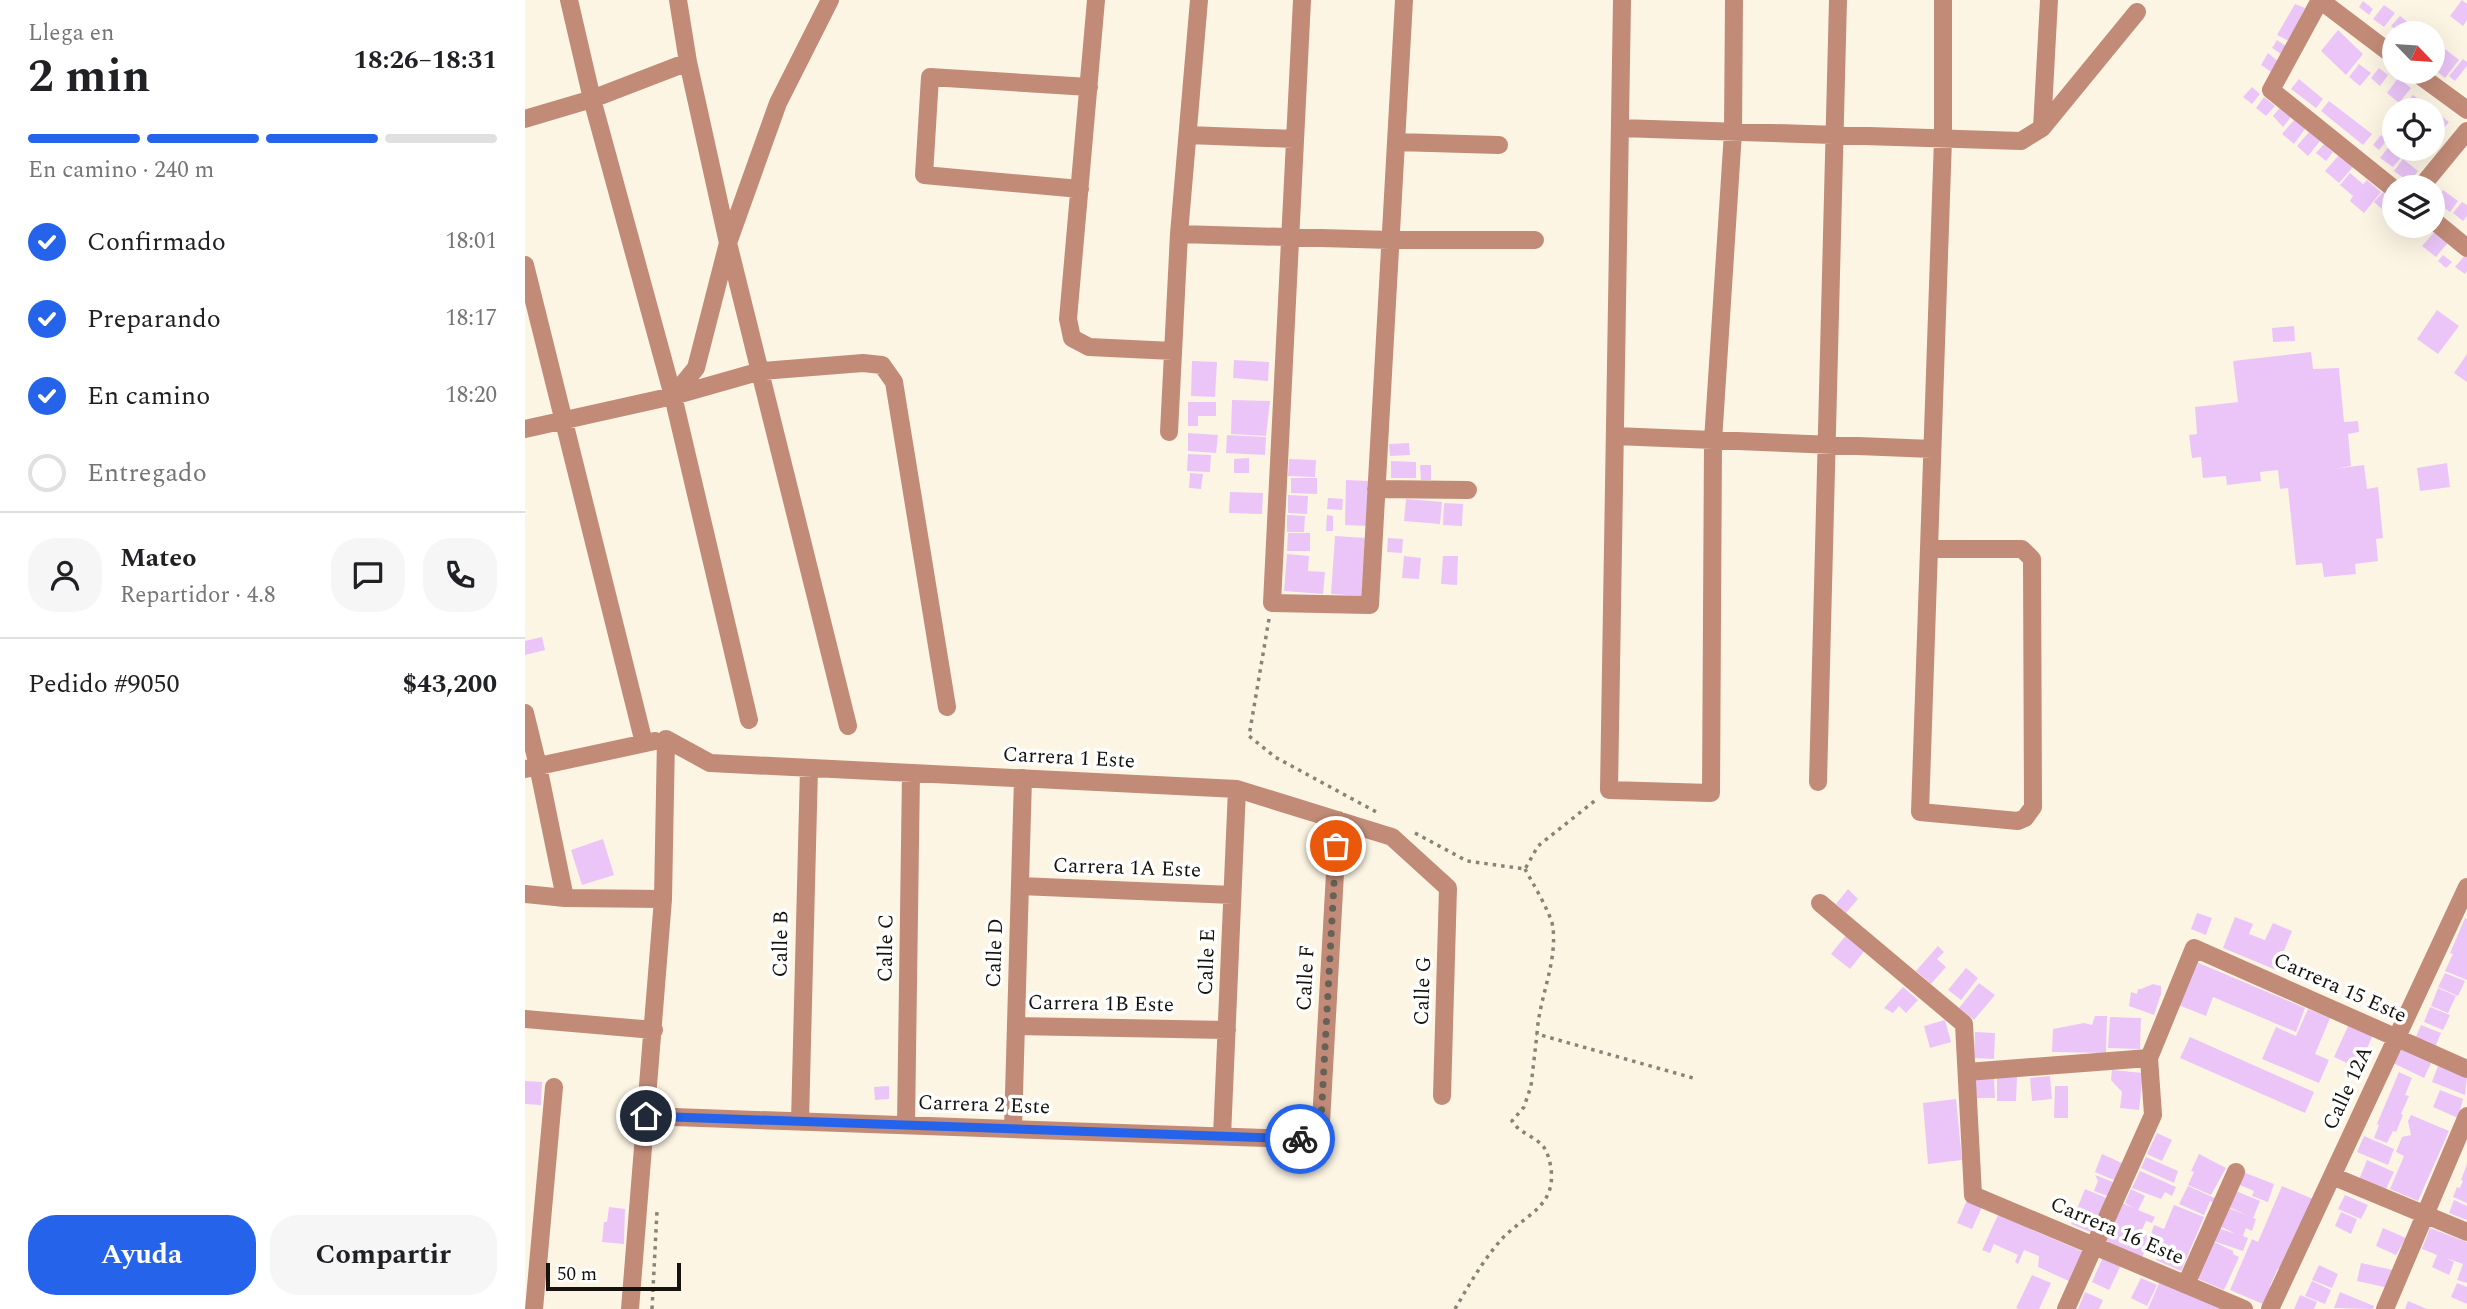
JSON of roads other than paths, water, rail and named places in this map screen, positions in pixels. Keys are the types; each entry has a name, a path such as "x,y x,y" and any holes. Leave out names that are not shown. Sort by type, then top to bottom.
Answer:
{"street":[{"path":"569,0 592,99 673,396 749,720"},
{"path":"678,0 688,62 728,243 848,726"},
{"path":"673,396 696,368 728,243 778,103 829,0"},
{"path":"1096,0 1068,319 1072,338 1089,347 1173,351"},
{"path":"1169,432 1179,234 1199,0"},
{"path":"1302,0 1272,603 1370,605 1404,0"},
{"path":"1622,0 1609,790 1711,793 1713,441 1733,132 1734,0"},
{"path":"1818,782 1838,0"},
{"path":"1929,549 2022,549 2032,558 2033,807 2025,818 2018,821 1920,812 1943,139 1943,0"},
{"path":"2042,128 2049,0"},
{"path":"2382,47 2320,0 2271,90 2382,179"},
{"path":"1620,128 2021,141 2042,128 2137,12"},
{"path":"525,119 592,99 688,62"},
{"path":"1080,189 924,175 930,77 1089,87"},
{"path":"2431,84 2467,110"},
{"path":"2431,175 2467,131"},
{"path":"1188,135 1295,139"},
{"path":"1396,142 1499,145"},
{"path":"2445,230 2467,248"},
{"path":"1179,234 1391,240 1535,240"},
{"path":"525,265 644,743"},
{"path":"525,429 673,396 761,371 863,363 882,365 894,382 947,707"},
{"path":"1615,436 1933,449"},
{"path":"1376,489 1468,491"},
{"path":"525,713 532,768 565,898"},
{"path":"532,768 666,739 663,899 630,1309"},
{"name":"Carrera 1 Este","path":"666,739 710,763 1237,789 1392,836 1448,888"},
{"name":"Calle B","path":"800,1121 809,768"},
{"name":"Calle C","path":"906,1125 911,773"},
{"name":"Calle D","path":"1013,1129 1023,778"},
{"name":"Calle E","path":"1222,1136 1237,789"},
{"name":"Calle F","path":"1320,1140 1338,820"},
{"name":"Carrera 1A Este","path":"1020,886 1233,895"},
{"name":"Calle 12A","path":"2270,1309 2467,887"},
{"name":"Calle G","path":"1442,1096 1448,888"},
{"path":"525,894 565,898 663,899"},
{"path":"1820,903 1964,1024 1967,1072 2149,1058 2153,1115 2066,1309"},
{"name":"Carrera 15 Este","path":"2149,1058 2194,948 2467,1069"},
{"path":"525,1019 654,1030"},
{"name":"Carrera 1B Este","path":"1016,1026 1227,1030"},
{"name":"Carrera 16 Este","path":"1967,1072 1973,1195 2244,1309"},
{"path":"534,1309 554,1087"},
{"name":"Carrera 2 Este","path":"646,1116 1320,1140"},
{"path":"2385,1309 2467,1116"},
{"path":"2186,1284 2236,1171"},
{"path":"2332,1176 2467,1231"}]}
